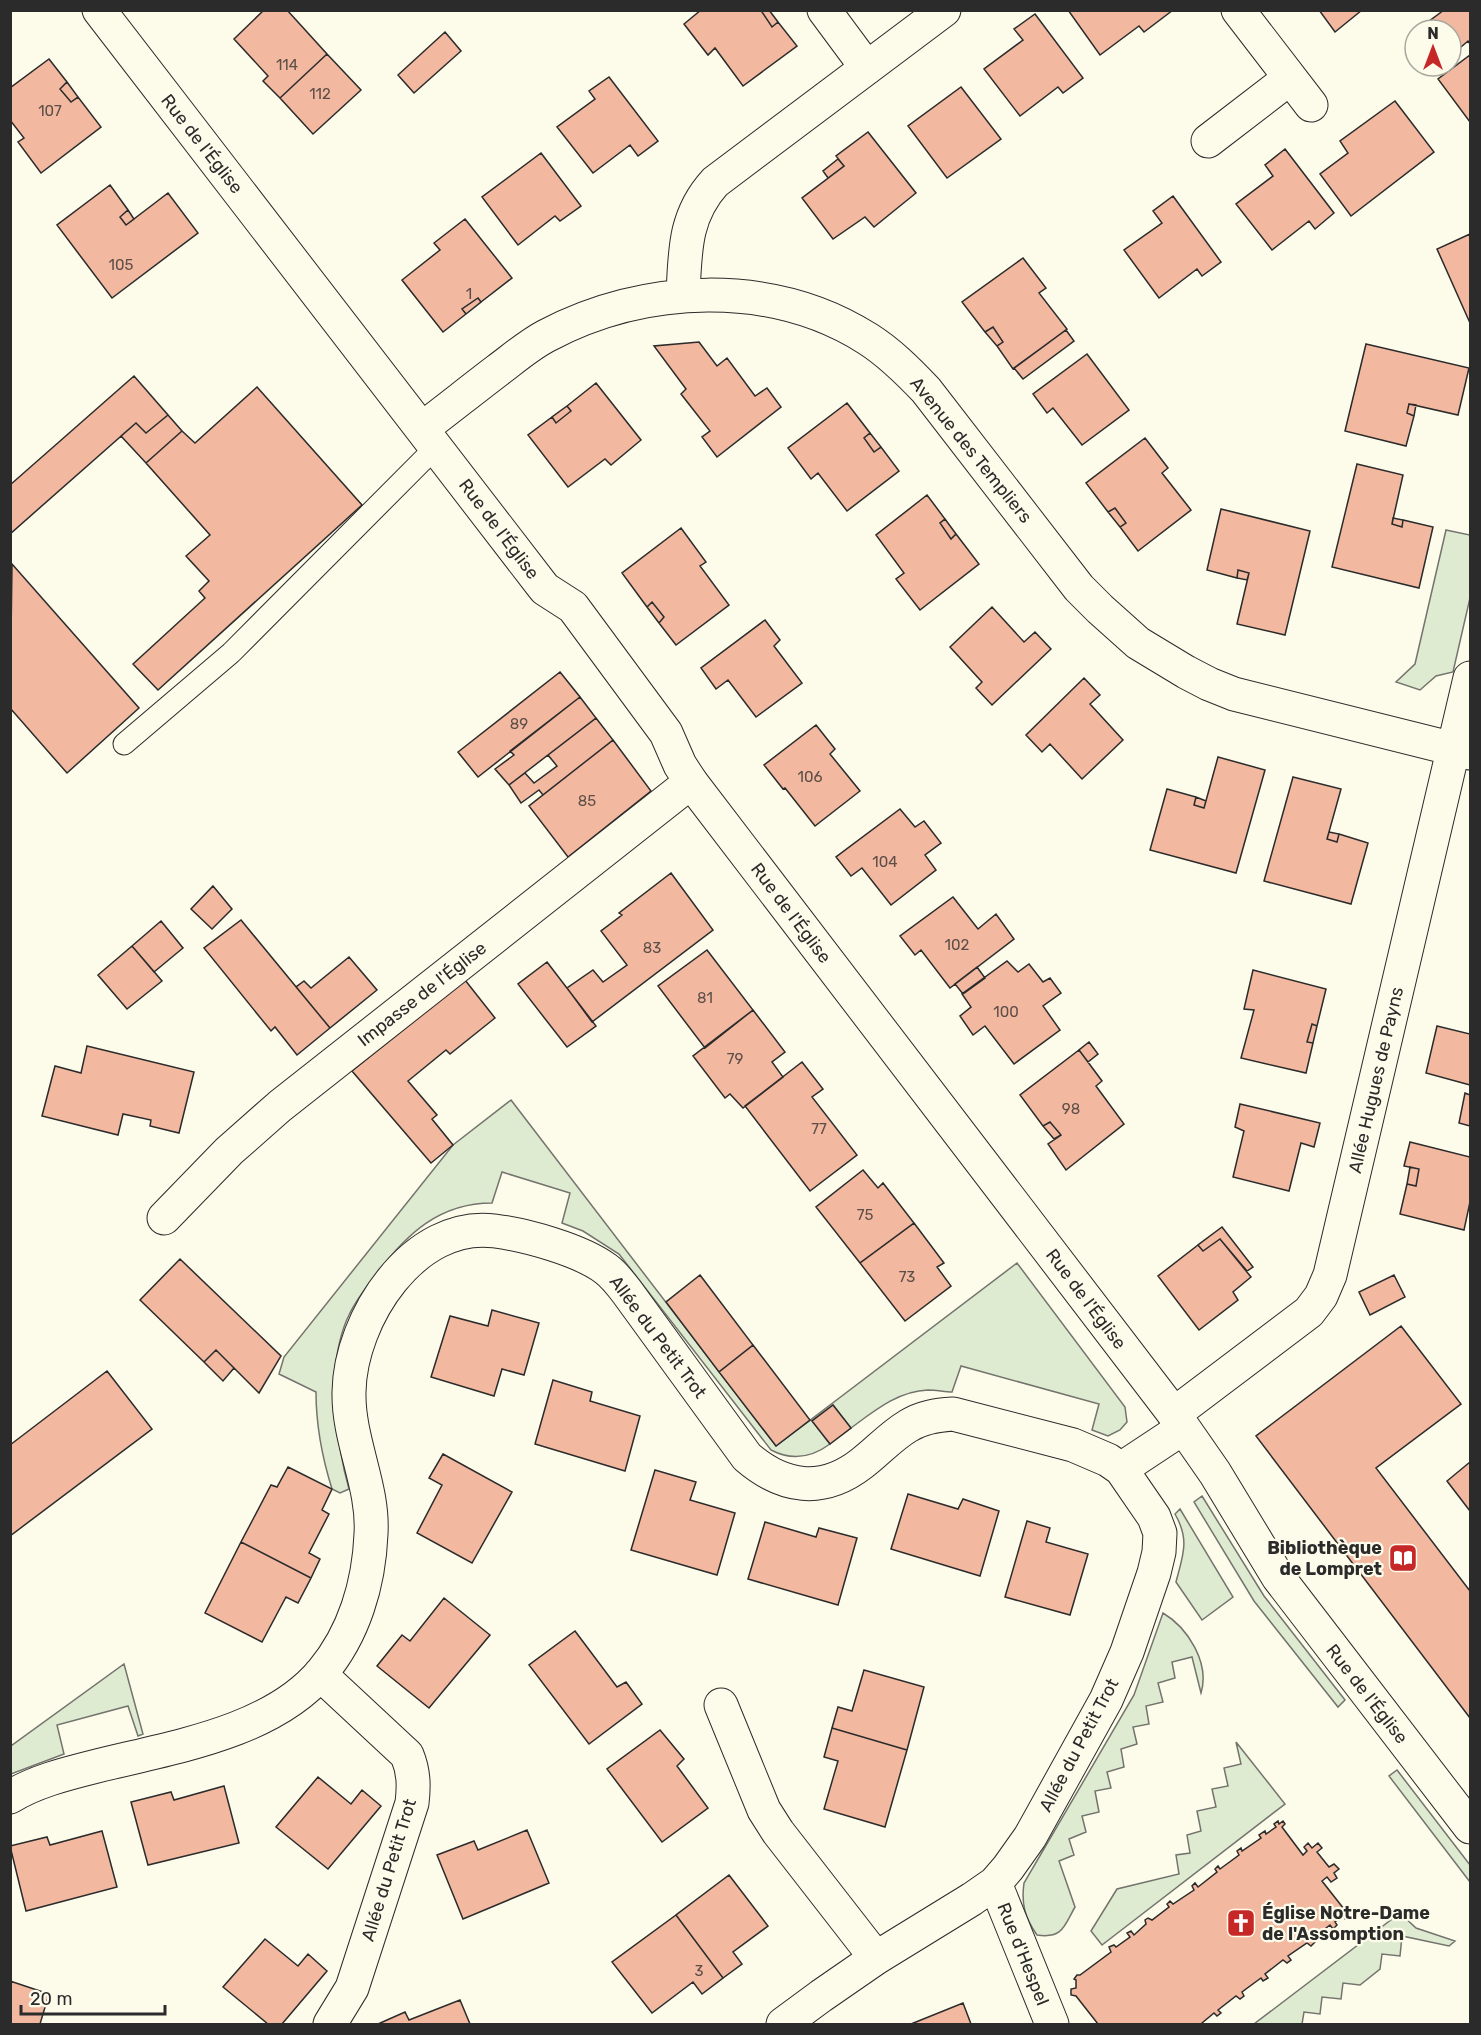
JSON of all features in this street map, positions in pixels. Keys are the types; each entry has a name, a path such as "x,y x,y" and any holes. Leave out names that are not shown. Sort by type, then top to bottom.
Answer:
{"street":[{"name":"Rue de l'Église","path":"99,10 545,589 573,607 666,733 680,765 691,782 1179,1421 1215,1473 1278,1577 1470,1827"},
{"path":"824,10 867,68"},
{"path":"683,296 685,251 689,229 695,210 704,194 715,182 944,10"},
{"path":"1238,10 1311,105"},
{"path":"1208,141 1290,78"},
{"name":"Avenue des Templiers","path":"429,437 544,337 568,325 624,305 683,296 744,297 800,309 846,326 868,339 890,355 926,390 1079,588 1138,643 1186,672 1234,694 1462,751"},
{"name":"Allée Hugues de Payns","path":"1179,1421 1309,1312 1321,1296 1330,1275 1462,751 1470,678"},
{"name":"Impasse de l'Église","path":"164,1218 229,1151 280,1106 691,782"},
{"name":"Allée du Petit Trot","path":"10,1797 62,1775 201,1739 257,1720 278,1709 320,1674 333,1658 352,1622 360,1601 370,1555 370,1507 354,1438 349,1392 355,1352 375,1307 401,1269 435,1242 466,1231 504,1232 572,1251 592,1259 609,1271 627,1292 747,1457 775,1477 792,1483 823,1483 842,1476 860,1465 907,1426 937,1415 953,1414 1072,1445 1108,1460 1121,1469 1154,1516 1160,1533 1154,1574 1133,1636 1106,1700 1030,1837 1008,1868 995,1883 876,1958 821,1995 783,2025"},
{"path":"1121,1469 1179,1421"},
{"name":"Allée du Petit Trot","path":"320,1674 407,1755 413,1769 414,1786 412,1803 352,1988 330,2025"},
{"path":"721,1705 764,1810 778,1832 876,1958"},
{"name":"Rue d'Hespel","path":"995,1883 1052,2025"}],"lane":[{"path":"124,744 231,653 429,437"}],"green space":[{"path":"1446,530 1470,535 1470,598 1453,672 1436,676 1420,690 1396,682 1415,664"},
{"path":"511,1100 776,1446 1017,1263 1125,1407 1127,1422 1120,1430 1108,1436 1092,1430 1099,1404 961,1366 952,1392 928,1390 907,1394 887,1403 851,1428 833,1405 812,1421 830,1444 809,1455 794,1457 771,1450 619,1254 583,1231 562,1223 570,1193 502,1172 492,1203 456,1208 426,1223 388,1259 352,1309 341,1337 334,1380 338,1437 349,1489 340,1493 332,1489 320,1441 316,1392 279,1374 284,1357 453,1145"},
{"path":"1202,1496 1264,1596 1345,1700 1338,1707 1254,1601 1194,1502"},
{"path":"1180,1509 1233,1597 1202,1620 1176,1582 1184,1548 1180,1523 1175,1514"},
{"path":"1163,1613 1181,1628 1195,1647 1202,1670 1201,1693 1192,1657 1172,1662 1175,1678 1158,1683 1163,1702 1146,1706 1149,1724 1133,1727 1137,1744 1121,1749 1124,1767 1107,1772 1111,1788 1095,1791 1099,1812 1082,1816 1086,1832 1069,1839 1074,1855 1059,1861 1075,1907 1058,1933 1046,1936 1037,1935 1029,1923 1025,1910 1024,1883 1134,1695"},
{"path":"124,1664 143,1734 138,1736 128,1706 57,1725 64,1754 11,1774 11,1746"},
{"path":"1236,1742 1285,1804 1102,1945 1091,1931 1117,1889 1179,1874 1176,1855 1190,1853 1187,1835 1201,1831 1197,1811 1216,1807 1212,1789 1228,1786 1224,1768 1241,1764"},
{"path":"1397,1770 1470,1865 1470,1882 1389,1776"},
{"path":"1400,1913 1416,1928 1455,1941 1449,1946 1402,1936 1400,1956 1382,1954 1380,1969 1360,1985 1343,1983 1341,1999 1322,1997 1320,2014 1304,2012 1302,2024 1254,2024"}],"building":[{"path":"264,10 287,10 327,54 280,98 263,81 268,76 234,39"},
{"path":"701,10 764,10 762,12 772,27 778,22 797,46 743,86 715,48 708,55 684,24"},
{"path":"769,10 778,22 772,27 762,12"},
{"path":"1068,10 1173,10 1144,32 1139,26 1100,55"},
{"path":"1319,10 1362,10 1335,32"},
{"path":"1444,10 1470,10 1470,44 1468,41 1463,45 1463,18 1433,18"},
{"path":"1035,14 1083,78 1063,93 1058,87 1020,116 984,69 1023,40 1014,29"},
{"path":"445,32 461,51 414,93 398,75"},
{"path":"327,54 361,90 313,134 280,98"},
{"path":"1470,55 1470,122 1438,79 1463,78 1463,60"},
{"path":"49,59 67,82 60,89 71,102 78,97 101,127 41,173 18,142 24,138 10,120 10,88"},
{"path":"609,77 658,141 638,156 630,145 593,173 557,127 595,99 589,91"},
{"path":"67,82 78,97 71,102 60,89"},
{"path":"961,87 1001,139 947,178 908,126"},
{"path":"1395,101 1434,152 1351,216 1320,174 1348,153 1340,141"},
{"path":"868,132 916,193 874,227 865,217 833,239 802,198 844,166 836,156"},
{"path":"1285,149 1334,213 1315,229 1309,221 1272,250 1236,204 1273,176 1265,165"},
{"path":"541,153 581,206 560,221 555,216 518,245 482,197"},
{"path":"838,159 844,166 828,178 823,171"},
{"path":"110,185 128,210 120,217 126,225 168,193 198,233 112,298 57,225"},
{"path":"1173,196 1221,262 1202,276 1197,269 1159,298 1124,250 1162,223 1153,211"},
{"path":"128,210 134,219 126,225 120,217"},
{"path":"465,219 512,278 481,302 478,298 462,309 466,314 443,332 402,280 440,250 434,243"},
{"path":"1470,234 1470,323 1437,249"},
{"path":"1023,258 1046,288 1039,293 1067,329 1013,369 997,346 1003,342 993,327 985,332 962,302"},
{"path":"478,298 481,302 466,314 462,309"},
{"path":"993,327 1003,342 997,346 985,332"},
{"path":"1066,330 1074,341 1023,379 1014,368"},
{"path":"699,342 717,366 727,358 755,396 767,388 781,407 717,457 702,437 710,431 681,394 686,389 654,346"},
{"path":"1366,344 1469,368 1458,415 1409,404 1407,413 1414,416 1406,446 1345,431"},
{"path":"1087,354 1129,410 1082,445 1053,408 1047,413 1033,394"},
{"path":"134,376 168,415 146,433 136,423 10,534 10,485"},
{"path":"596,383 641,440 611,465 605,459 568,487 528,435 552,417 556,423 571,411 567,406"},
{"path":"257,387 362,505 158,690 133,664 205,598 199,591 209,581 186,556 210,535 146,463 182,431 195,443"},
{"path":"847,403 870,433 864,438 874,452 881,447 899,471 847,511 818,473 811,479 788,448"},
{"path":"1409,404 1416,405 1414,416 1407,413"},
{"path":"567,406 571,411 556,423 552,417"},
{"path":"168,415 182,431 146,463 121,436 136,423 146,433"},
{"path":"870,433 881,447 874,452 864,438"},
{"path":"1145,438 1168,468 1162,473 1191,510 1138,551 1120,527 1126,523 1115,508 1108,512 1086,483"},
{"path":"1357,464 1403,475 1392,524 1402,527 1403,520 1433,527 1419,588 1332,567"},
{"path":"927,495 945,519 940,523 951,539 956,534 979,564 920,610 896,579 904,573 876,535"},
{"path":"1115,508 1126,523 1120,527 1108,512"},
{"path":"1221,509 1310,531 1285,635 1237,624 1249,573 1238,570 1237,578 1207,570"},
{"path":"1393,518 1403,520 1402,527 1392,524"},
{"path":"945,519 956,534 951,539 940,523"},
{"path":"681,528 706,562 700,566 729,605 676,645 659,623 664,617 652,602 647,607 622,573"},
{"path":"12,564 139,708 67,773 10,708"},
{"path":"1238,570 1249,573 1247,580 1237,578"},
{"path":"652,602 664,617 659,623 647,607"},
{"path":"992,607 1024,642 1035,632 1051,649 992,705 976,688 982,682 950,647"},
{"path":"765,620 780,640 774,646 802,683 756,717 728,680 716,689 701,668"},
{"path":"560,672 580,697 478,777 458,752"},
{"path":"1084,678 1100,695 1090,704 1123,740 1082,779 1050,744 1042,752 1026,735"},
{"path":"580,697 596,718 509,785 495,769 514,755 510,751"},
{"path":"596,718 613,740 543,795 539,790 521,803 509,785 525,773 534,783 557,766 548,755"},
{"path":"816,725 835,749 830,754 860,791 815,826 764,765"},
{"path":"613,740 651,791 568,857 529,806"},
{"path":"1218,757 1265,770 1236,873 1150,850 1167,789 1196,797 1194,805 1204,808"},
{"path":"1293,777 1341,789 1327,839 1337,842 1339,834 1368,843 1351,904 1264,881"},
{"path":"1196,797 1206,801 1204,808 1194,805"},
{"path":"900,809 915,827 924,821 941,843 925,855 936,870 891,905 862,868 851,876 836,857"},
{"path":"1329,832 1339,834 1337,842 1327,839"},
{"path":"671,873 713,930 592,1022 567,988 593,970 603,982 627,965 601,931 622,915 619,913"},
{"path":"213,886 232,909 212,929 191,909"},
{"path":"953,897 978,929 996,914 1014,939 950,988 921,950 915,955 900,936"},
{"path":"241,920 330,1028 297,1055 275,1027 271,1031 204,948"},
{"path":"161,921 183,948 154,972 132,946"},
{"path":"132,946 162,981 127,1009 98,975"},
{"path":"707,950 753,1010 705,1048 658,986"},
{"path":"349,957 377,990 330,1028 296,987 304,981 311,988"},
{"path":"1007,961 1018,972 1029,964 1043,982 1050,978 1061,993 1043,1006 1060,1030 1014,1064 985,1026 973,1035 960,1016 971,1007 962,994"},
{"path":"547,962 596,1026 567,1047 518,984"},
{"path":"977,967 985,978 963,994 955,984"},
{"path":"1253,970 1326,989 1317,1026 1312,1024 1307,1042 1313,1043 1306,1073 1241,1058 1254,1010 1244,1009"},
{"path":"465,980 495,1018 450,1054 446,1050 408,1081 437,1115 432,1119 453,1145 431,1163 352,1071"},
{"path":"753,1010 785,1052 772,1062 783,1077 743,1108 730,1094 725,1098 693,1056"},
{"path":"1312,1024 1317,1026 1313,1043 1307,1042"},
{"path":"1437,1026 1470,1034 1470,1085 1426,1073"},
{"path":"1089,1042 1098,1054 1088,1062 1079,1050"},
{"path":"87,1046 194,1072 179,1133 150,1126 151,1120 123,1114 118,1135 42,1116 55,1066 81,1073"},
{"path":"1079,1050 1102,1081 1096,1086 1124,1124 1066,1170 1048,1144 1061,1135 1050,1122 1043,1126 1020,1095"},
{"path":"802,1062 823,1089 812,1097 857,1155 810,1191 745,1106"},
{"path":"1465,1093 1470,1095 1470,1126 1459,1123"},
{"path":"1240,1104 1320,1123 1314,1147 1301,1143 1289,1191 1233,1177 1244,1131 1235,1127"},
{"path":"1050,1122 1061,1135 1054,1139 1043,1126"},
{"path":"1410,1142 1470,1157 1470,1202 1464,1230 1400,1214 1407,1184 1416,1186 1419,1169 1404,1166"},
{"path":"1410,1167 1419,1169 1416,1186 1407,1184"},
{"path":"863,1170 878,1188 883,1183 914,1223 860,1263 816,1207"},
{"path":"914,1223 944,1263 937,1267 951,1286 905,1321 860,1263"},
{"path":"1222,1227 1253,1267 1247,1271 1220,1239 1203,1251 1198,1245"},
{"path":"1220,1239 1251,1277 1233,1292 1238,1300 1199,1330 1158,1276 1198,1245 1203,1251"},
{"path":"180,1259 281,1356 259,1393 216,1350 204,1362 140,1300"},
{"path":"700,1275 753,1345 719,1372 666,1302"},
{"path":"1394,1275 1405,1297 1370,1315 1359,1292"},
{"path":"492,1310 539,1323 524,1375 502,1369 494,1396 431,1377 450,1316 488,1326"},
{"path":"1401,1326 1461,1404 1376,1468 1470,1591 1470,1718 1256,1436"},
{"path":"753,1345 810,1420 776,1446 719,1372"},
{"path":"216,1350 234,1368 223,1381 204,1362"},
{"path":"107,1371 152,1429 10,1536 10,1445"},
{"path":"553,1380 592,1392 590,1401 640,1416 625,1471 535,1444"},
{"path":"833,1405 851,1428 830,1444 812,1421"},
{"path":"443,1454 512,1492 472,1563 417,1533 442,1485 429,1478"},
{"path":"1470,1462 1470,1511 1447,1481"},
{"path":"288,1467 332,1489 322,1510 329,1514 309,1553 320,1559 311,1578 241,1542 271,1485 277,1487"},
{"path":"655,1470 696,1482 690,1500 735,1513 717,1575 631,1550"},
{"path":"908,1494 958,1509 963,1499 999,1511 980,1576 891,1549"},
{"path":"1027,1521 1050,1528 1046,1542 1088,1554 1070,1615 1005,1597"},
{"path":"765,1522 816,1537 819,1528 857,1538 838,1605 748,1579"},
{"path":"241,1542 311,1578 298,1603 286,1597 262,1642 205,1613"},
{"path":"444,1598 490,1635 429,1708 377,1666 402,1635 410,1641"},
{"path":"575,1631 617,1687 626,1682 642,1704 589,1744 529,1665"},
{"path":"864,1670 924,1687 907,1750 832,1728 838,1707 852,1711"},
{"path":"832,1728 907,1750 885,1827 824,1809 838,1761 824,1757"},
{"path":"660,1730 684,1759 677,1766 708,1808 662,1842 607,1769"},
{"path":"318,1777 351,1804 362,1790 381,1806 328,1869 276,1827"},
{"path":"224,1786 239,1843 148,1865 131,1802 171,1792 174,1800"},
{"name":"Église Notre-Dame de l'Assomption","path":"1278,1821 1279,1824 1283,1821 1285,1824 1282,1827 1303,1855 1307,1851 1304,1847 1308,1843 1312,1848 1318,1843 1322,1848 1317,1852 1329,1867 1334,1864 1339,1869 1334,1873 1337,1878 1331,1882 1327,1877 1322,1881 1344,1909 1348,1907 1351,1910 1349,1911 1351,1915 1345,1919 1343,1915 1335,1922 1337,1925 1333,1929 1330,1925 1312,1939 1315,1942 1311,1946 1307,1943 1288,1956 1291,1960 1287,1963 1283,1960 1265,1974 1268,1978 1263,1981 1261,1978 1242,1992 1244,1996 1240,1999 1236,1996 1218,2010 1221,2013 1217,2016 1214,2013 1203,2024 1098,2024 1076,1996 1071,1995 1071,1989 1076,1988 1074,1979 1077,1975 1111,1952 1109,1947 1114,1945 1116,1947 1130,1937 1127,1933 1131,1931 1134,1935 1146,1924 1145,1920 1148,1918 1152,1920 1169,1907 1167,1904 1170,1901 1173,1904 1194,1890 1192,1886 1195,1883 1198,1887 1217,1872 1215,1869 1218,1866 1220,1869 1239,1855 1237,1851 1241,1848 1242,1851 1261,1838 1259,1835 1265,1831 1266,1834 1276,1827 1274,1824"},
{"path":"527,1830 549,1883 463,1919 437,1855 474,1841 478,1850"},
{"path":"102,1831 117,1887 26,1911 10,1846 47,1837 50,1845"},
{"path":"729,1875 768,1926 733,1952 742,1964 723,1978 676,1915"},
{"path":"676,1915 723,1978 702,1994 693,1982 652,2013 612,1962"},
{"path":"265,1939 298,1966 308,1954 327,1971 282,2024 268,2024 223,1987"},
{"path":"10,1981 49,1994 40,2024 10,2024"},
{"path":"460,2000 470,2024 378,2024 405,2012 409,2020"},
{"path":"963,2003 971,2024 911,2024"}],"place":[{"name":"Bibliothèque de Lompret","path":"1403,1558"},
{"name":"Église Notre-Dame de l'Assomption","path":"1241,1923"}]}
